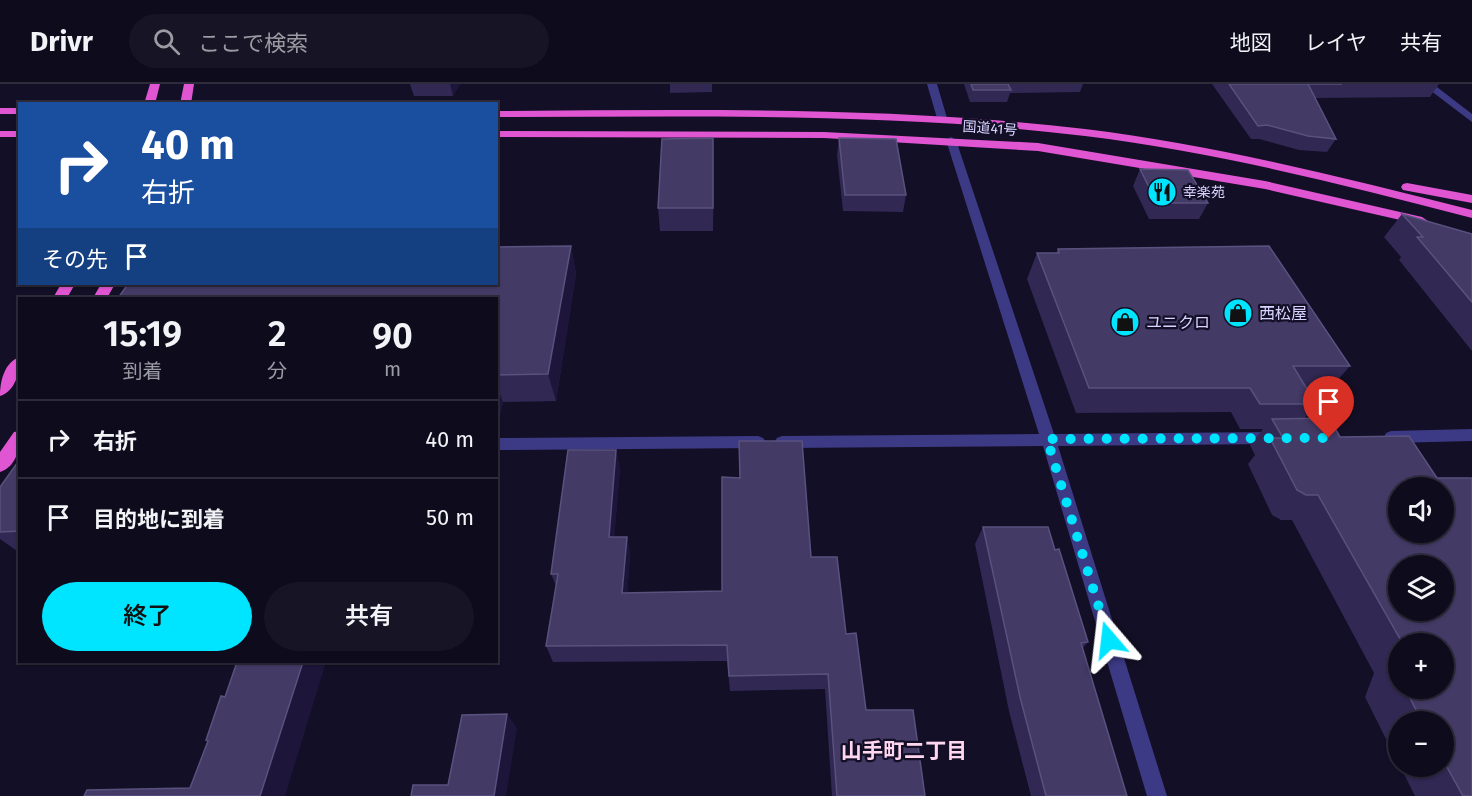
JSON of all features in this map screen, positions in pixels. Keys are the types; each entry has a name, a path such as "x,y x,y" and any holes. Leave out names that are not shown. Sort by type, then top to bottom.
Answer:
{"highway":[{"path":"150,102 155,84"},
{"path":"184,102 189,84"},
{"path":"0,111 18,111"},
{"name":"国道41号","path":"498,114 833,115 942,118 1039,127 1169,144 1308,174 1472,214"},
{"path":"0,134 18,134"},
{"name":"国道41号","path":"498,134 824,135 951,140 1038,147 1190,171 1327,198 1438,225"},
{"path":"1308,174 1358,176 1472,199"},
{"path":"0,390 18,365"},
{"path":"0,465 18,440"}],"street":[{"path":"932,84 942,118"},
{"path":"1427,84 1472,119"},
{"path":"951,140 1047,439 1157,796"},
{"path":"1375,437 1472,435"},
{"path":"498,444 1291,438"}],"building":[{"path":"971,84 1008,84 1011,90 973,90"},
{"path":"1229,84 1308,84 1336,139 1308,136 1267,125 1258,126"},
{"path":"713,138 713,208 658,208 662,139"},
{"path":"839,138 896,139 906,195 845,195"},
{"path":"1140,169 1188,170 1208,203 1157,203"},
{"path":"1402,214 1472,234 1472,302 1417,237 1423,237"},
{"path":"571,246 548,374 498,375 498,297 119,297 127,285 498,285 498,247"},
{"path":"1269,246 1350,366 1293,366 1316,404 1260,404 1250,388 1089,388 1037,253 1059,253 1058,249"},
{"path":"1329,418 1340,437 1409,436 1436,477 1388,477 1388,543 1454,543 1454,478 1472,478 1472,796 1463,796 1452,777 1454,711 1416,711 1410,699 1454,699 1454,633 1397,633 1390,621 1454,621 1454,555 1388,555 1388,618 1318,495 1306,495 1297,490 1270,438 1283,438 1272,419"},
{"path":"739,441 802,441 811,557 837,557 846,634 856,633 866,710 913,710 925,796 837,796 828,674 729,676 727,645 546,646 558,574 551,574 568,450 616,450 609,537 627,537 622,593 722,591 722,477 740,478"},
{"path":"18,462 18,531 0,532 0,487"},
{"path":"983,527 1048,527 1055,550 1059,549 1088,642 1081,643 1127,796 1046,796 1020,697"},
{"path":"237,663 303,663 260,796 84,796 87,790 190,788 208,741 206,740 221,696 225,697"},
{"path":"507,714 494,796 411,796 413,785 448,785 462,715"}],"place":[{"name":"幸楽苑","path":"1162,192"},
{"name":"西松屋","path":"1238,313"},
{"name":"ユニクロ","path":"1125,322"}],"district":[{"name":"山手町二丁目","path":"904,751"}],"route":[{"path":"1109,640 1047,439 1329,438"}]}
